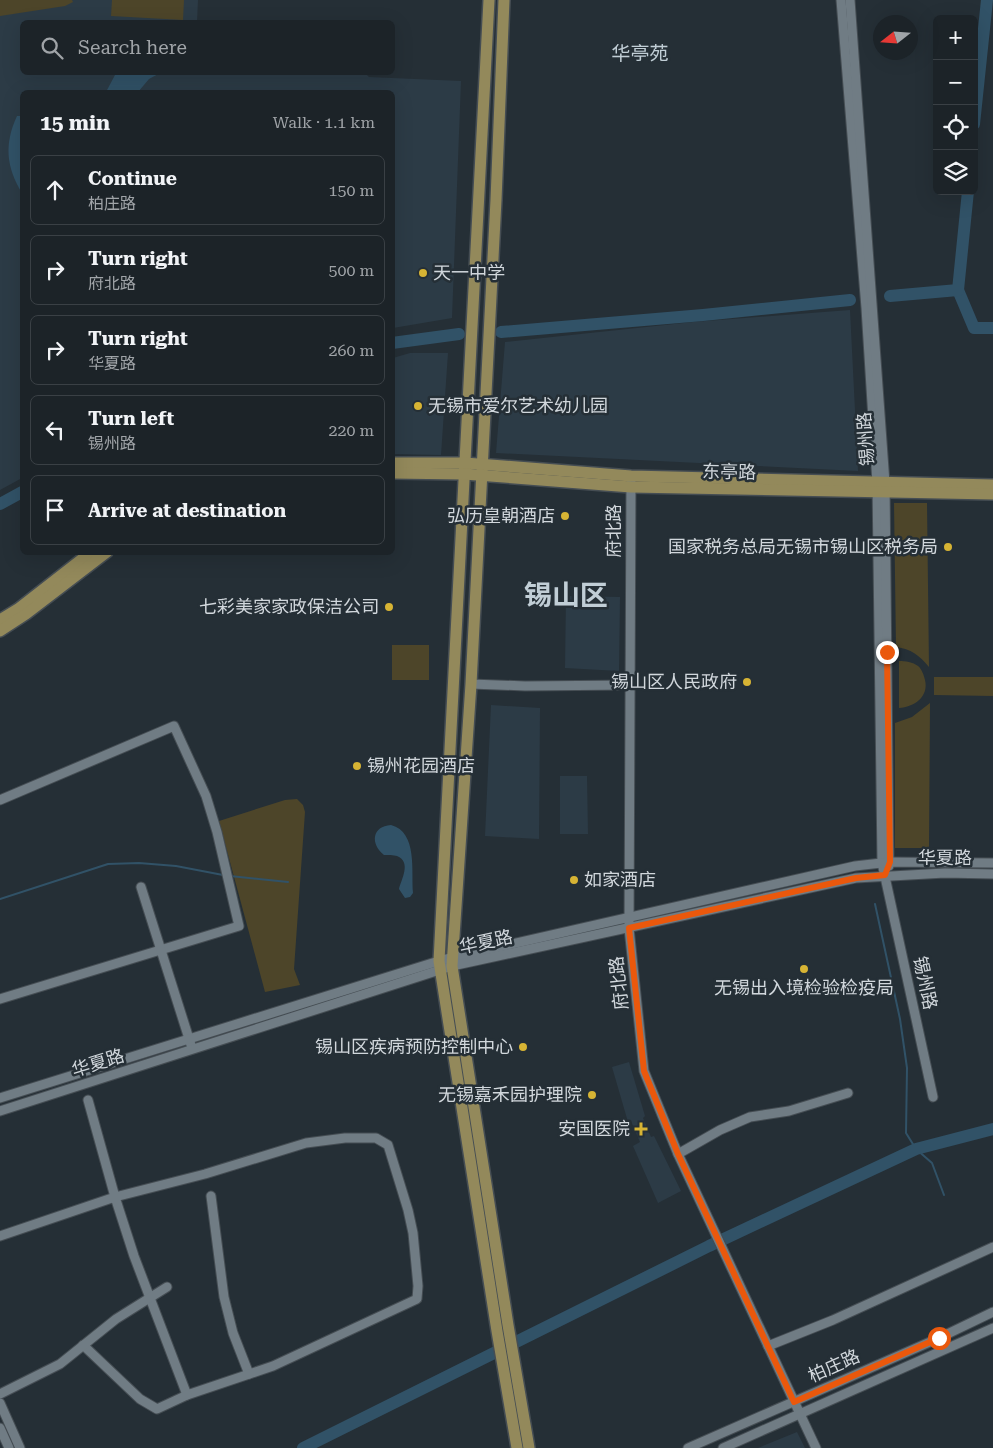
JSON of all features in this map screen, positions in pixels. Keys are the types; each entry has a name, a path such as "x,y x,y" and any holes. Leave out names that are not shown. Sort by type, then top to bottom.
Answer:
{"main road":[{"path":"489,0 439,965 517,1448"},
{"path":"504,0 496,192 470,684 453,961 508,1325 529,1448"},
{"path":"395,463 465,469"},
{"name":"东亭路","path":"465,469 481,464 631,482"},
{"path":"395,473 465,469"},
{"name":"东亭路","path":"465,469 481,476 631,482 881,487 993,485"},
{"name":"东亭路","path":"881,487 993,494"},
{"path":"0,620 18,609 87,555"},
{"path":"0,631 26,614 103,555"}],"street":[{"name":"锡州路","path":"840,0 881,487"},
{"name":"锡州路","path":"850,0 881,487 885,875 933,1097"},
{"name":"府北路","path":"631,482 629,928 644,1071 678,1154 816,1448"},
{"path":"470,684 525,686 630,685"},
{"path":"0,800 174,726 206,796 217,832 239,926 0,999"},
{"name":"华夏路","path":"0,1098 439,965 629,916 855,866 886,863 993,863"},
{"name":"华夏路","path":"453,961 629,928 856,878 945,873 993,874"},
{"path":"141,886 193,1050"},
{"name":"华夏路","path":"0,1111 193,1050 439,965"},
{"path":"678,1154 720,1130 750,1117 789,1111 848,1093"},
{"path":"88,1100 115,1197 134,1256 187,1395"},
{"path":"0,1236 115,1197 205,1174 306,1143 344,1138 376,1138 388,1145 411,1225 418,1286 416,1299 273,1366 187,1395 157,1409 140,1399 83,1345"},
{"path":"211,1196 224,1297 233,1333 249,1374"},
{"path":"768,1346 833,1320 993,1247"},
{"path":"0,1394 60,1364 116,1319 166,1288"},
{"name":"柏庄路","path":"688,1448 993,1312"},
{"name":"柏庄路","path":"723,1448 993,1328"},
{"path":"0,1403 20,1448"},
{"path":"0,1428 9,1448"}],"shaded area":[{"name":"天一中学","path":"0,0 198,0 197,20 20,20 20,75 367,75 369,77 461,81 452,318 395,328 395,90 20,90 20,479 0,490"},
{"path":"0,0 72,0 73,2 65,6 0,16"},
{"path":"112,0 184,0 183,20 111,16"},
{"path":"850,310 858,471 496,453 505,342 693,322"},
{"name":"无锡市爱尔艺术幼儿园","path":"410,353 448,353 441,455 395,454 395,357"},
{"path":"894,503 927,503 929,667 914,653 896,647"},
{"path":"566,596 620,597 619,671 565,668"},
{"path":"392,645 429,645 429,680 392,680"},
{"path":"899,661 911,663 919,667 926,686 919,700 910,706 899,708"},
{"path":"934,677 993,677 993,696 934,695"},
{"path":"930,703 929,848 895,848 895,723 912,717"},
{"path":"491,705 540,708 539,839 485,836"},
{"path":"560,776 587,776 588,834 560,834"},
{"path":"297,799 303,805 305,812 294,969 300,985 265,992 219,821 285,800"},
{"name":"安国医院","path":"629,1062 645,1116 643,1118 651,1137 654,1136 681,1191 658,1203 633,1146 640,1142 631,1121 628,1122 612,1067"},
{"path":"797,1432 805,1448 758,1448"}],"water":[{"path":"115,75 156,75 149,79 140,90 107,90"},
{"path":"17,116 20,116 20,189 10,165 9,146"},
{"path":"391,825 400,829 406,836 409,844 413,893 410,897 405,898 399,889 405,867 404,862 397,856 384,855 375,841 375,836 380,829"}],"waterway":[{"path":"976,105 987,0"},
{"path":"890,296 958,290 968,195"},
{"path":"958,290 974,328 993,328"},
{"path":"501,332 703,315 850,300"},
{"path":"395,343 459,334"},
{"path":"0,504 20,493"},
{"path":"0,899 108,864 139,863 176,866 223,875"},
{"path":"230,876 288,882"},
{"path":"875,904 900,1019 907,1068 906,1133 916,1149 932,1163 944,1195"},
{"path":"303,1448 709,1246 916,1149 993,1129"}],"place":[{"name":"天一中学","path":"423,273"},
{"name":"无锡市爱尔艺术幼儿园","path":"418,406"},
{"name":"弘历皇朝酒店","path":"565,516"},
{"name":"国家税务总局无锡市锡山区税务局","path":"948,547"},
{"name":"七彩美家家政保洁公司","path":"389,607"},
{"name":"锡山区人民政府","path":"747,682"},
{"name":"锡州花园酒店","path":"357,766"},
{"name":"如家酒店","path":"574,880"},
{"name":"无锡出入境检验检疫局","path":"804,969"},
{"name":"锡山区疾病预防控制中心","path":"523,1047"},
{"name":"无锡嘉禾园护理院","path":"592,1095"},
{"name":"安国医院","path":"641,1129"}],"district":[{"name":"华亭苑","path":"640,53"},
{"name":"锡山区","path":"566,595"}],"route":[{"path":"887,652 890,862 885,875 856,878 629,928 644,1071 678,1154 794,1402 939,1338"}]}
